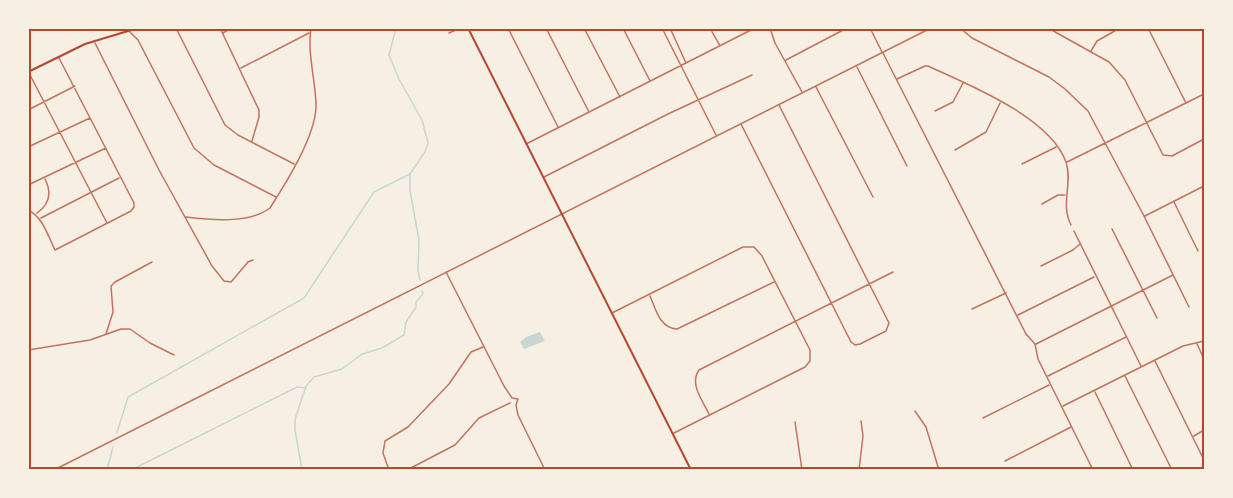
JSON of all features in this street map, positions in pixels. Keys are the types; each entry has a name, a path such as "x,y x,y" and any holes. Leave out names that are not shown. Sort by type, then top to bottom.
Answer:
{"main road":[{"path":"28,72 94,41 138,28"},
{"path":"468,28 691,470"}],"street":[{"path":"176,28 225,125 294,164"},
{"path":"220,28 259,110 251,141"},
{"path":"222,33 231,28"},
{"path":"184,217 245,219 270,208 307,142 314,123 316,107 309,44 311,28"},
{"path":"449,33 460,28"},
{"path":"507,28 558,128"},
{"path":"546,28 589,112"},
{"path":"584,28 620,97"},
{"path":"623,28 650,81"},
{"path":"662,28 717,136"},
{"path":"670,28 686,63"},
{"path":"710,28 720,46"},
{"path":"770,28 802,93"},
{"path":"785,60 848,28"},
{"path":"870,28 1017,316 1035,344 1038,359 1094,470"},
{"path":"54,470 931,28"},
{"path":"960,28 972,38 1048,77 1065,89 1088,111 1144,216 1189,308"},
{"path":"1048,28 1109,62 1122,75 1161,154 1167,156 1204,139"},
{"path":"1091,52 1097,41 1120,28"},
{"path":"1148,28 1186,103"},
{"path":"1197,28 1204,31"},
{"path":"526,144 750,29"},
{"path":"127,30 138,40 194,148 214,165 276,197"},
{"path":"240,68 310,32"},
{"path":"94,41 184,217 212,266 228,282 235,280 248,262 253,260"},
{"path":"28,210 36,213 40,218 55,250 131,212 134,207 59,57"},
{"path":"856,66 906,166"},
{"path":"896,80 925,66 1024,114 1057,146 1066,162 1068,175 1065,210 1071,225"},
{"path":"28,72 77,162 107,224"},
{"path":"543,177 752,75"},
{"path":"935,111 953,102 963,83"},
{"path":"28,110 75,86"},
{"path":"816,86 873,197"},
{"path":"1066,162 1204,94"},
{"path":"955,150 986,132 1001,102"},
{"path":"741,124 851,342 860,344 888,329 889,323 779,105"},
{"path":"28,147 91,117"},
{"path":"1022,164 1057,146"},
{"path":"28,185 106,148"},
{"path":"40,218 121,178"},
{"path":"36,213 45,207 49,198 49,188 44,179"},
{"path":"1144,216 1204,186"},
{"path":"1042,204 1058,195 1066,196"},
{"path":"1173,201 1198,251"},
{"path":"1112,229 1156,318"},
{"path":"1074,231 1141,367"},
{"path":"1041,266 1080,244"},
{"path":"612,313 743,247 754,247 760,252 810,350 810,361 806,367 673,434"},
{"path":"105,335 113,312 111,286 152,262"},
{"path":"446,272 512,398"},
{"path":"710,415 695,385 695,376 701,369 893,272"},
{"path":"1035,344 1173,275"},
{"path":"1017,316 1096,276"},
{"path":"649,295 664,324 673,329 680,329 775,282"},
{"path":"972,309 1006,293"},
{"path":"28,350 67,344 121,329 130,330 174,355"},
{"path":"1047,377 1126,337"},
{"path":"1062,406 1183,346 1204,340"},
{"path":"1196,343 1204,359"},
{"path":"389,470 383,453 389,437 408,427 449,384 471,352 483,346"},
{"path":"1155,360 1204,460"},
{"path":"1125,375 1172,470"},
{"path":"983,418 1050,384"},
{"path":"1094,391 1133,470"},
{"path":"407,470 455,445 480,418 510,403 512,398"},
{"path":"512,398 518,399 516,405 518,415 545,470"},
{"path":"510,403 516,405"},
{"path":"915,411 926,427 939,470"},
{"path":"859,470 863,436 861,421"},
{"path":"795,422 802,470"},
{"path":"1005,460 1072,426"},
{"path":"1193,436 1204,430"}],"shaded area":[{"path":"540,332 545,341 524,349 520,342"}],"waterway":[{"path":"396,28 389,55 399,79 422,120 428,143 425,152 410,174 410,191 419,240 420,280"},
{"path":"117,433 128,397 304,298 374,192 410,174"},
{"path":"302,470 295,419 306,386 314,377 342,369 362,354 382,348 404,335 406,322 416,307 416,302 423,294 422,291"},
{"path":"131,470 297,387 306,388"},
{"path":"107,470 113,447"}]}
